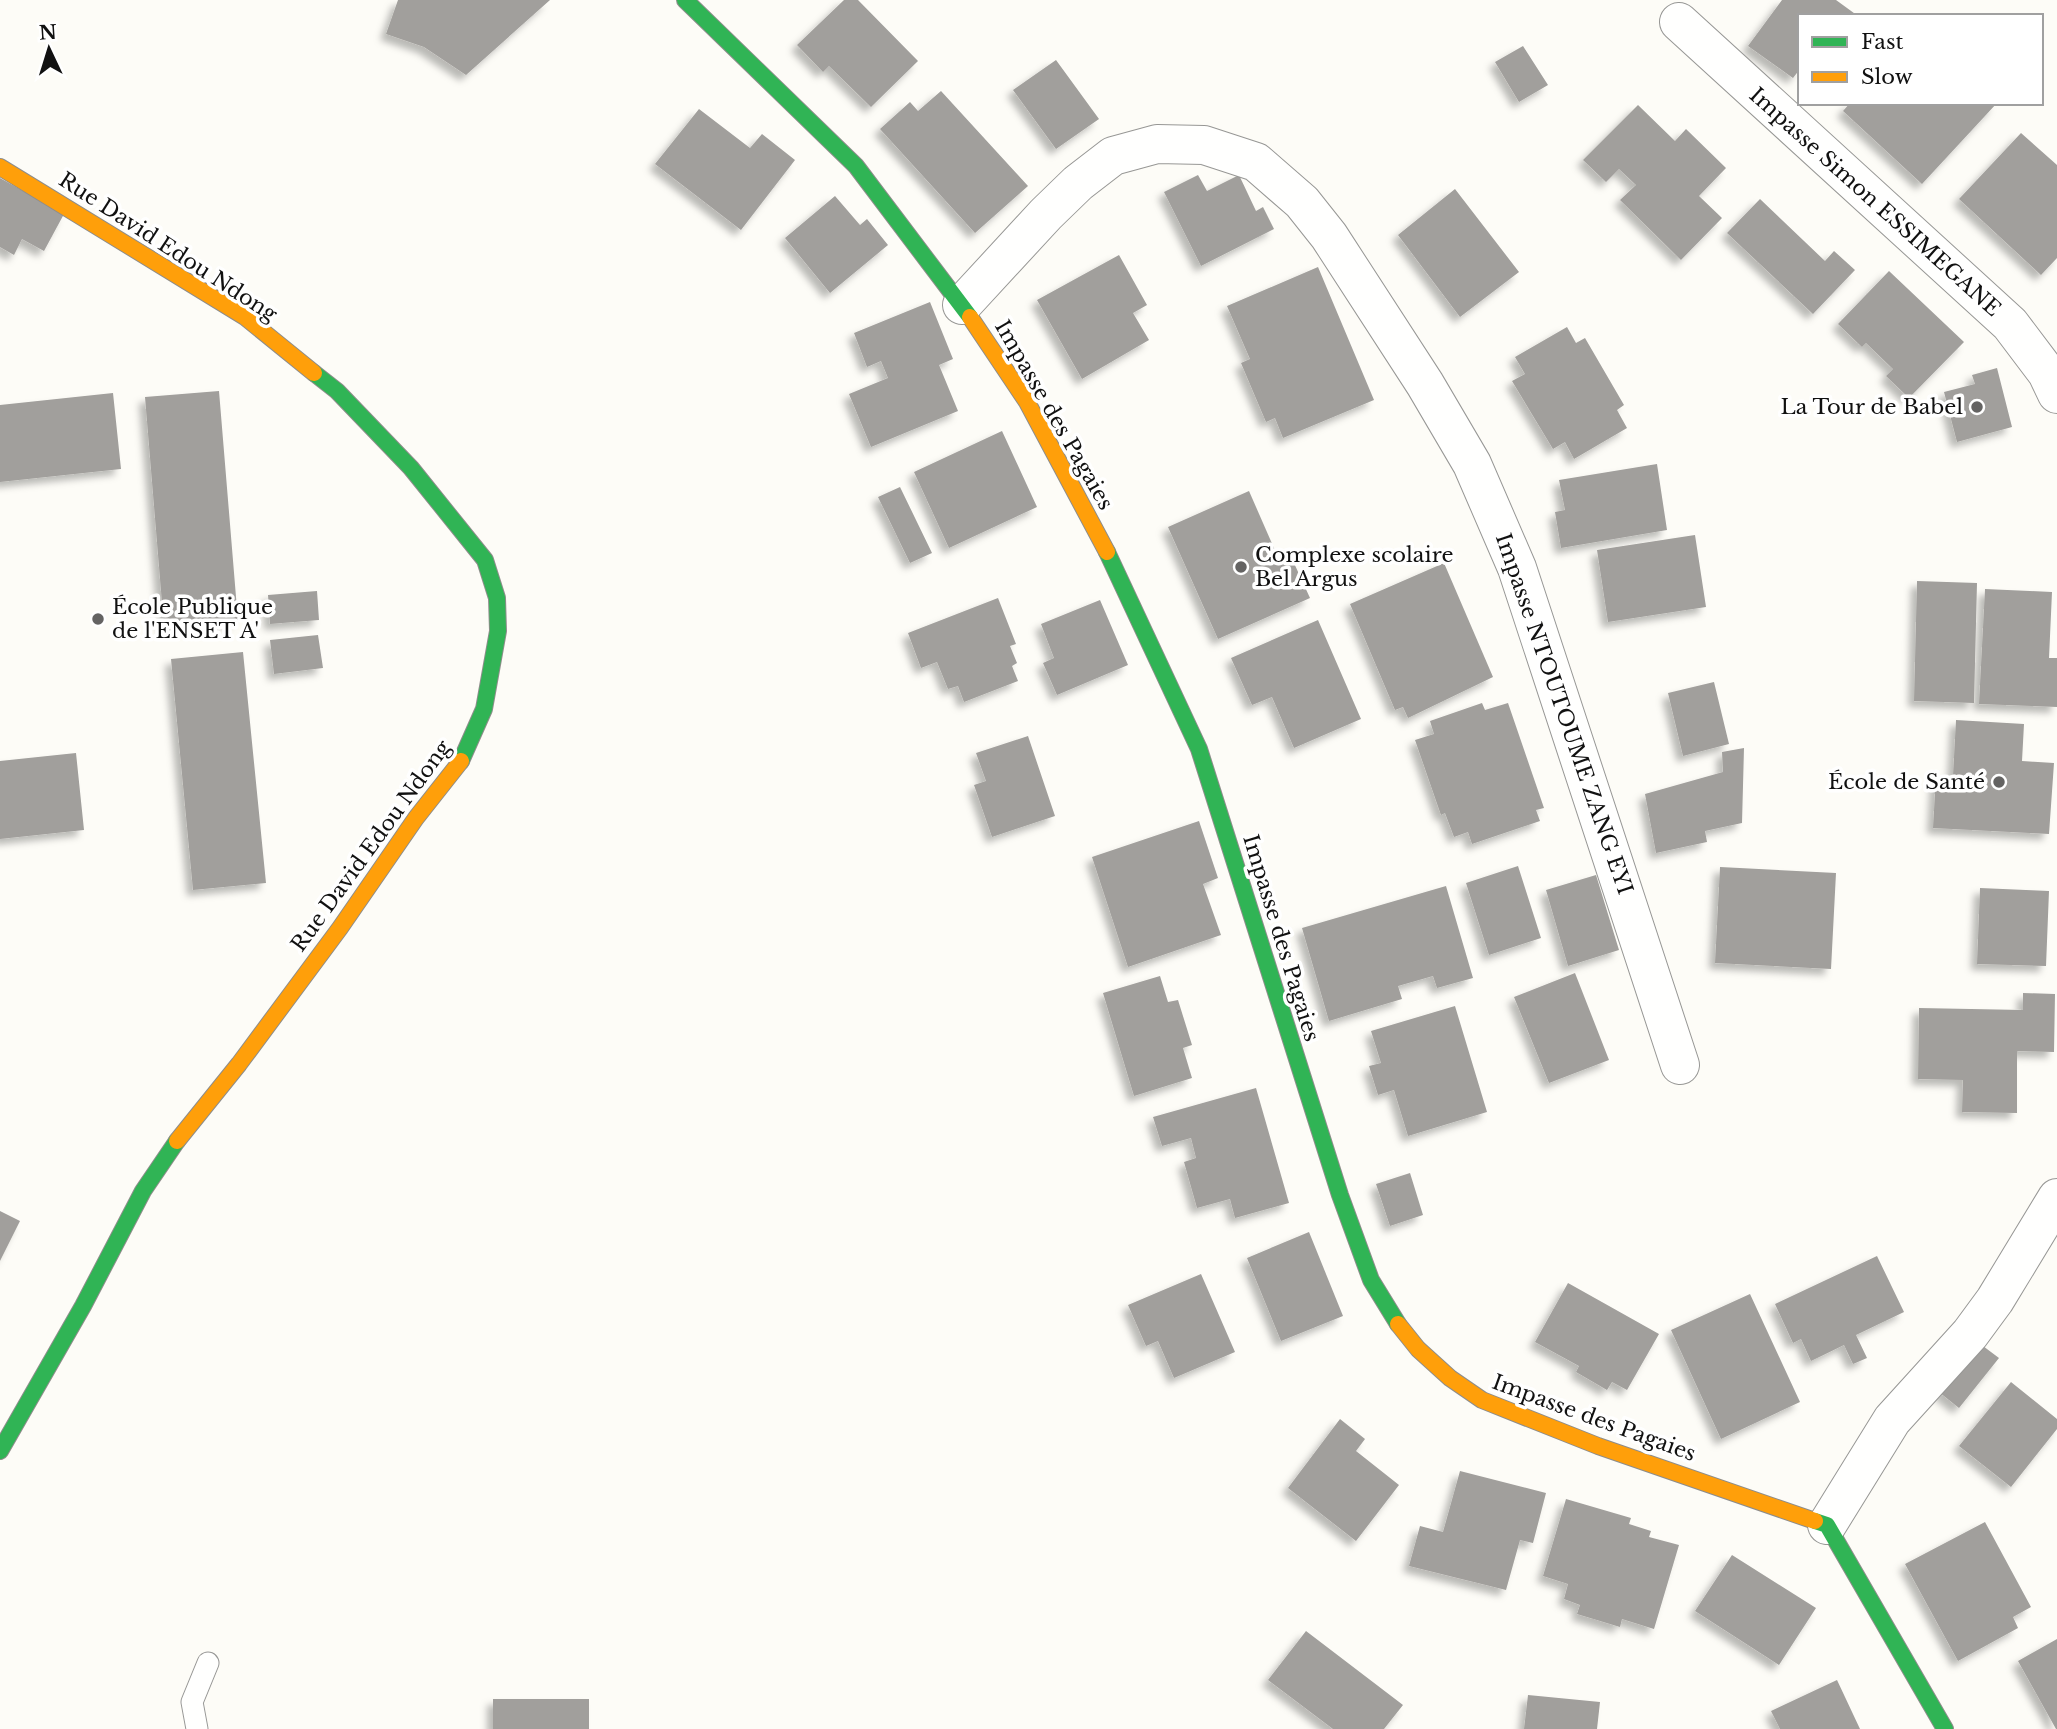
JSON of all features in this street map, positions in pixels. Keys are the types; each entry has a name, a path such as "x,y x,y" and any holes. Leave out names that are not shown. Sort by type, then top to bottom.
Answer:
{"street":[{"name":"Impasse des Pagaies","path":"685,0 746,55 856,166 993,347 1027,402 1098,533 1199,749 1340,1195 1371,1280 1394,1318 1418,1349 1450,1378 1482,1400 1598,1446 1826,1524"},
{"name":"Impasse Simon ESSIMEGANE","path":"1679,22 2010,324 2047,373 2057,394"},
{"name":"Impasse NTOUTOUME ZANG EYI","path":"962,305 1046,214 1078,183 1113,156 1157,144 1204,145 1256,162 1301,201 1329,236 1425,384 1477,475 1517,568 1550,663 1681,1065"},
{"name":"Rue David Edou Ndong","path":"0,167 245,317 337,391 411,468 485,560 497,598 499,631 484,709 459,766 408,828 340,928 239,1063 187,1125 143,1191 83,1306 0,1451"},
{"path":"1945,1729 1826,1524 1892,1420 1970,1334 1995,1300 2057,1198"}],"lane":[{"path":"197,1729 192,1702 208,1662"}],"building":[{"path":"398,0 550,0 466,75 424,47 386,34"},
{"path":"844,0 858,0 918,61 871,107 829,66 823,72 797,45"},
{"path":"1782,0 1836,0 1855,14 1798,14 1798,72 1793,78 1748,46"},
{"path":"1523,46 1548,85 1519,102 1495,62"},
{"path":"1056,60 1099,119 1056,149 1013,90"},
{"path":"941,91 1028,186 975,233 880,129 910,102 918,111"},
{"path":"1638,105 1675,141 1686,129 1726,168 1699,196 1722,218 1681,260 1620,200 1636,185 1619,169 1606,182 1583,160"},
{"path":"1848,105 1995,105 1922,184 1843,111"},
{"path":"699,109 750,148 762,134 795,160 741,230 655,164"},
{"path":"2021,133 2057,165 2057,258 2041,275 1959,199"},
{"path":"1198,175 1207,191 1239,175 1256,211 1263,207 1274,229 1201,266 1164,192"},
{"path":"0,178 64,214 44,251 22,239 14,255 0,247"},
{"path":"1455,189 1519,272 1460,317 1398,235"},
{"path":"835,196 860,225 867,219 888,245 830,293 785,238"},
{"path":"1760,199 1825,261 1834,251 1855,270 1813,314 1727,233"},
{"path":"1119,255 1147,305 1133,313 1149,340 1082,379 1037,300"},
{"path":"1318,267 1374,400 1283,438 1275,418 1266,422 1241,363 1250,359 1227,306"},
{"path":"1889,271 1964,342 1909,398 1886,376 1893,369 1866,343 1862,347 1838,324"},
{"path":"930,302 953,359 939,365 958,411 871,447 849,394 888,378 881,361 867,367 854,333"},
{"path":"1567,327 1576,343 1585,338 1624,405 1617,410 1627,428 1574,459 1565,442 1553,449 1512,381 1525,374 1515,357"},
{"path":"1997,368 2012,427 1957,442 1944,392 1975,384 1972,375"},
{"path":"219,391 238,621 164,627 145,397"},
{"path":"113,393 121,469 0,482 0,405"},
{"path":"1002,431 1037,507 949,548 914,472"},
{"path":"1657,464 1667,530 1561,548 1555,512 1565,510 1559,480"},
{"path":"900,487 932,553 910,563 878,497"},
{"name":"Complexe scolaire Bel Argus","path":"1249,491 1277,555 1288,550 1310,598 1218,639 1168,527"},
{"path":"1695,535 1706,607 1608,622 1597,550"},
{"path":"1444,563 1493,677 1408,718 1403,707 1395,710 1350,604"},
{"path":"1917,581 1977,583 1974,703 1914,701"},
{"path":"1985,589 2052,592 2049,658 2057,658 2057,707 1979,704"},
{"path":"317,591 319,620 270,624 268,595"},
{"path":"998,598 1016,644 1010,646 1017,663 1012,666 1018,681 964,702 958,686 948,689 937,662 921,668 908,633"},
{"path":"1100,600 1128,665 1057,695 1043,663 1054,658 1041,624"},
{"path":"1318,620 1361,719 1294,748 1272,697 1252,705 1231,658"},
{"path":"318,635 323,668 274,674 270,640"},
{"path":"243,652 266,883 193,890 171,659"},
{"path":"1714,682 1729,744 1683,756 1668,693"},
{"path":"1482,703 1485,710 1508,703 1544,808 1536,810 1540,821 1472,844 1468,832 1454,837 1445,813 1441,815 1415,740 1434,734 1430,721"},
{"path":"1956,720 2024,724 2022,761 2054,763 2049,834 1933,828 1936,776 1953,776"},
{"path":"1028,736 1055,816 992,837 974,785 986,781 976,753"},
{"path":"1744,748 1742,823 1705,831 1707,842 1656,853 1645,794 1723,772 1722,752"},
{"path":"76,753 84,830 0,839 0,761"},
{"path":"1199,821 1218,878 1203,884 1221,935 1128,967 1092,857"},
{"path":"1518,866 1541,938 1489,955 1466,883"},
{"path":"1720,867 1836,873 1831,969 1715,963"},
{"path":"1596,875 1619,950 1568,966 1546,890"},
{"path":"1446,886 1473,978 1437,988 1433,976 1398,986 1402,999 1329,1021 1302,928"},
{"path":"1980,888 2049,891 2046,966 1977,964"},
{"path":"1575,973 1609,1060 1549,1083 1514,997"},
{"path":"1160,976 1168,1002 1178,1000 1192,1045 1183,1048 1192,1078 1134,1096 1103,993"},
{"path":"2023,993 2055,994 2054,1052 2017,1051 2017,1113 1962,1112 1963,1080 1918,1079 1919,1008 2023,1010"},
{"path":"1455,1006 1487,1112 1408,1136 1394,1090 1378,1095 1369,1066 1381,1063 1371,1031"},
{"path":"1256,1088 1289,1203 1235,1218 1230,1199 1197,1208 1184,1162 1196,1158 1191,1138 1162,1146 1153,1117"},
{"path":"1410,1173 1423,1215 1390,1226 1376,1184"},
{"path":"0,1211 20,1221 0,1261"},
{"path":"1309,1232 1343,1316 1281,1341 1247,1258"},
{"path":"1877,1256 1904,1312 1856,1335 1867,1358 1853,1364 1844,1345 1811,1361 1801,1339 1793,1343 1775,1304"},
{"path":"1201,1274 1235,1352 1174,1378 1158,1341 1146,1346 1128,1305"},
{"path":"1568,1283 1659,1334 1627,1390 1612,1382 1607,1390 1576,1372 1579,1366 1535,1342"},
{"path":"1750,1294 1800,1402 1721,1439 1671,1330"},
{"path":"1979,1343 1999,1358 1959,1408 1939,1392"},
{"path":"2011,1382 2057,1419 2057,1429 2011,1487 1959,1446"},
{"path":"1340,1419 1365,1439 1356,1451 1399,1485 1356,1541 1288,1488"},
{"path":"1460,1471 1546,1493 1533,1543 1520,1540 1506,1590 1409,1566 1420,1526 1443,1532"},
{"path":"1566,1499 1631,1518 1629,1524 1651,1531 1649,1537 1679,1545 1654,1629 1622,1619 1620,1627 1577,1614 1580,1605 1564,1599 1568,1584 1543,1576"},
{"path":"1985,1522 2031,1607 2013,1617 2018,1628 1958,1661 1905,1564"},
{"path":"1732,1555 1816,1608 1779,1665 1695,1611"},
{"path":"1306,1631 1403,1705 1384,1729 1333,1729 1268,1680"},
{"path":"2057,1639 2057,1729 2056,1729 2018,1661"},
{"path":"1837,1680 1860,1729 1780,1729 1771,1711"},
{"path":"1528,1695 1600,1702 1597,1729 1524,1729"},
{"path":"493,1699 589,1699 589,1729 493,1729"}],"traffic: fast":[{"path":"685,0 856,166 970,317"},
{"path":"314,373 337,391 411,468 485,560 497,598 498,631 484,709 461,761"},
{"path":"1107,552 1199,749 1340,1195 1371,1280 1398,1324"},
{"path":"0,1451 83,1306 143,1191 177,1141"},
{"path":"1815,1521 1827,1525 1945,1729"}],"traffic: slow":[{"path":"0,167 245,317 314,373"},
{"path":"970,317 1027,402 1107,552"},
{"path":"177,1141 239,1064 340,928 416,818 461,761"},
{"path":"1398,1324 1418,1349 1450,1378 1482,1400 1598,1446 1815,1521"}],"place":[{"name":"La Tour de Babel","path":"1977,407"},
{"name":"Complexe scolaire Bel Argus","path":"1241,567"},
{"name":"École Publique de l'ENSET A'","path":"98,619"},
{"name":"École de Santé","path":"1999,782"}]}
